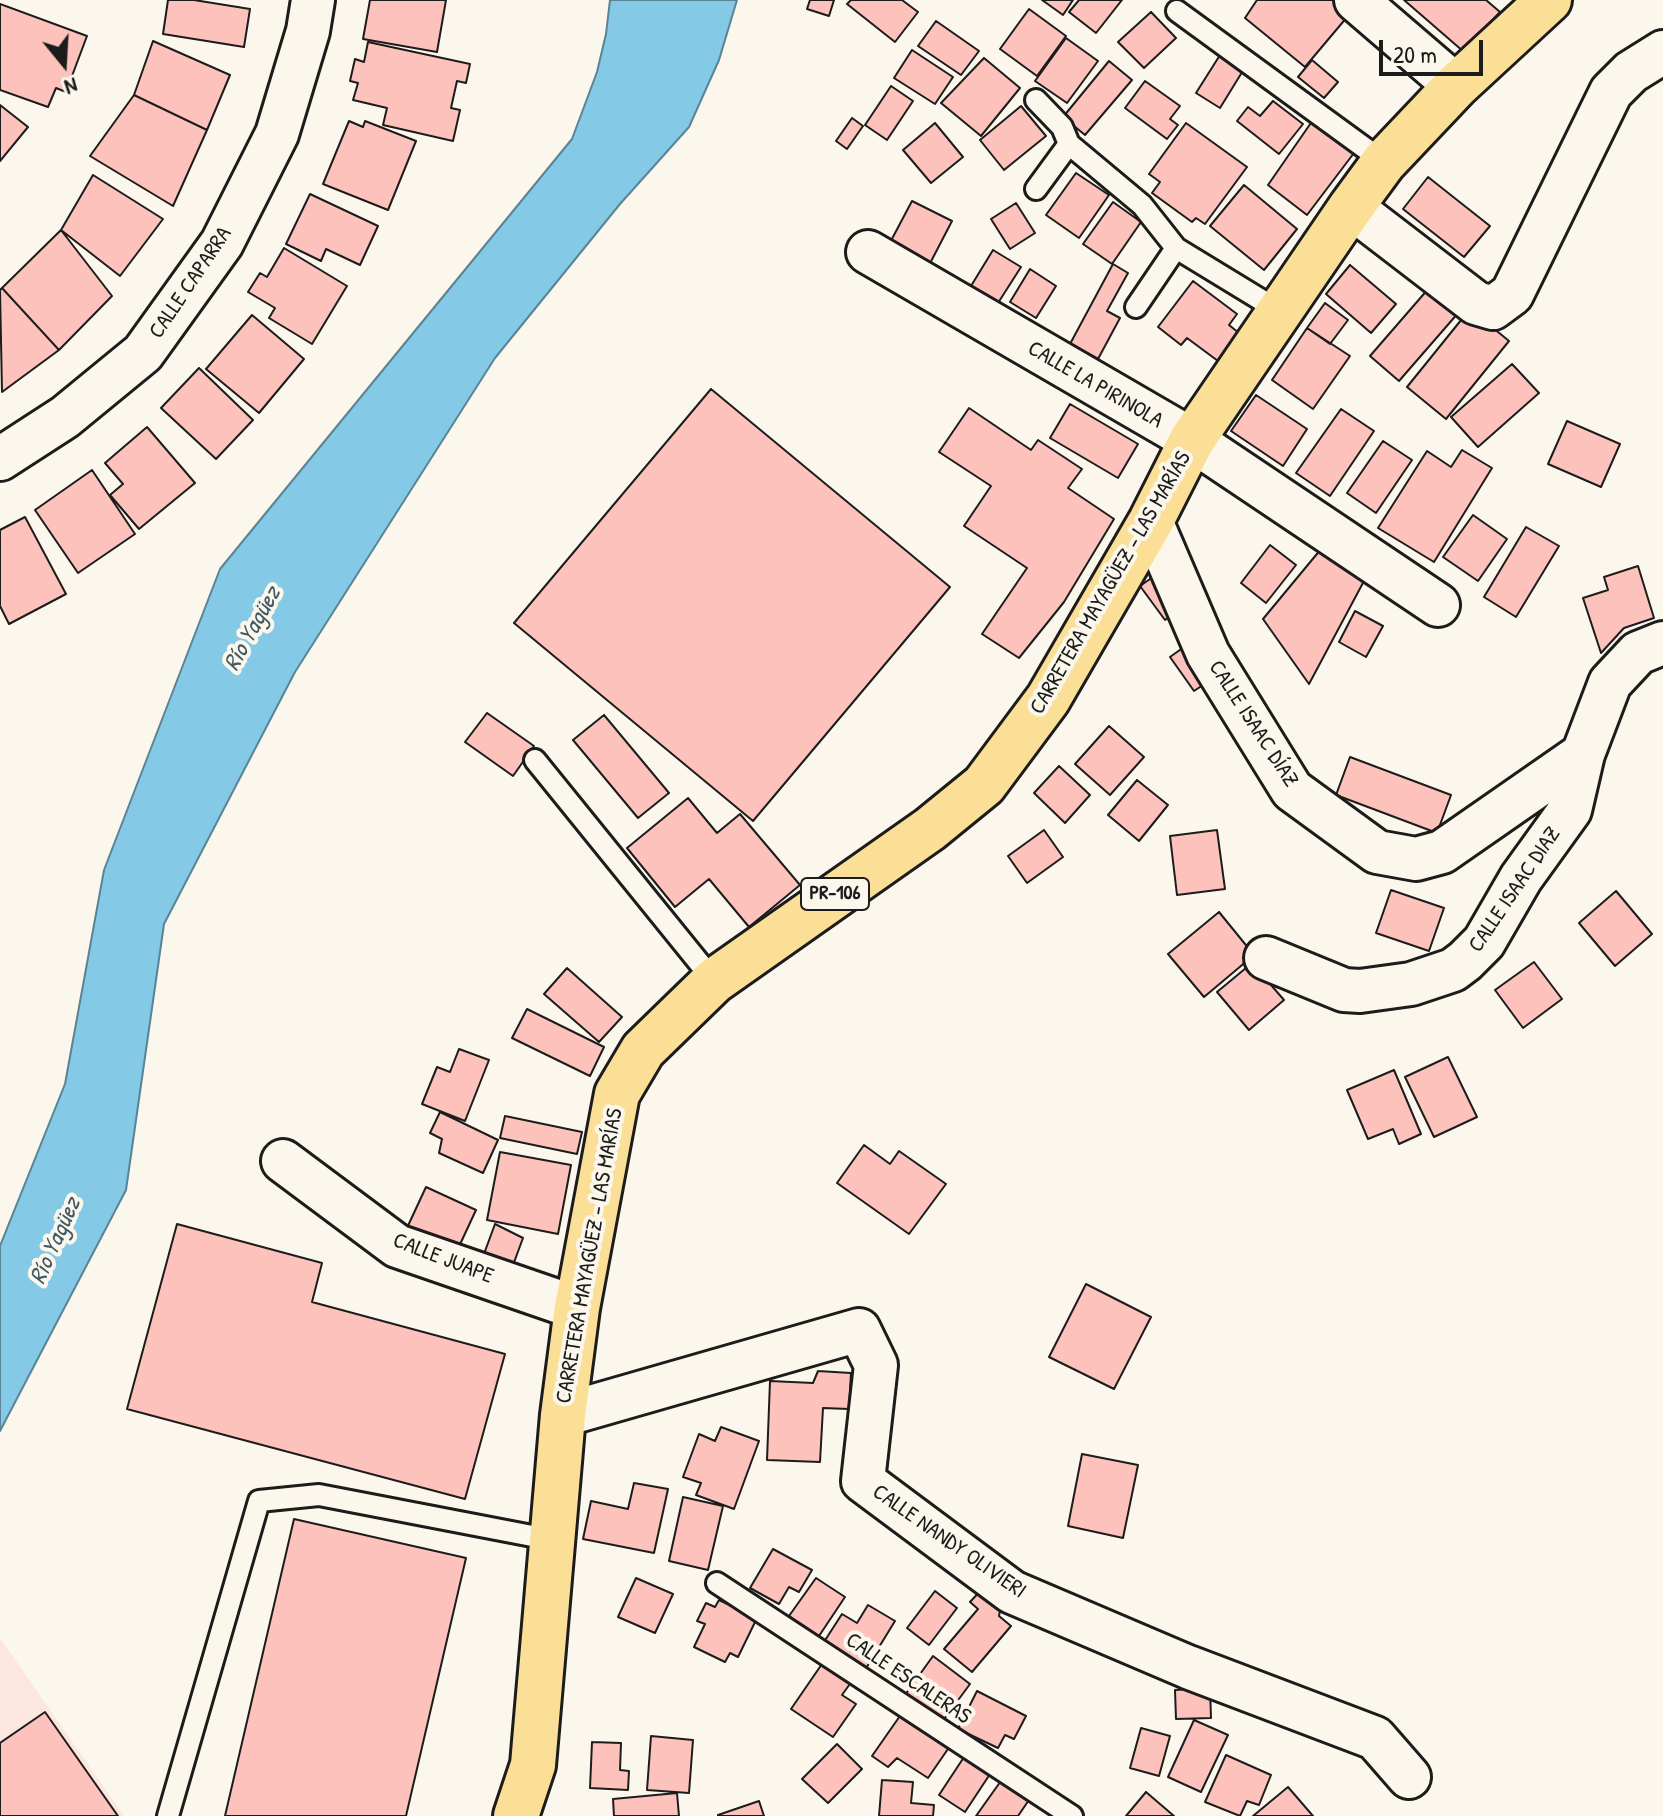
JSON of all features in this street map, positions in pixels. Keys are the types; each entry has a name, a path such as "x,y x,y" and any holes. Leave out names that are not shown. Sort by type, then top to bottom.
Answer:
{"main road":[{"name":"CARRETERA MAYAGÜEZ - LAS MARÍAS","path":"516,1816 533,1765 563,1415 577,1308 617,1094 643,1050 714,981 930,829 984,785 1048,699 1151,521 1192,440 1351,207 1384,162 1456,86 1549,0"}],"street":[{"name":"CALLE CAPARRA","path":"0,459 65,417 143,353 222,243 277,134 308,31 313,0"},
{"path":"1356,0 1456,86"},
{"path":"1351,207 1476,303 1493,308 1512,294 1611,92 1631,72 1663,52"},
{"name":"CALLE LA PIRINOLA","path":"868,252 1192,440 1438,605"},
{"name":"CALLE ISAAC DÍAZ","path":"1151,521 1208,654 1292,790 1377,852 1416,859 1442,852 1583,754"},
{"name":"CALLE ISAAC DIAZ","path":"1266,958 1344,990 1360,991 1411,984 1453,970 1484,942 1521,878 1570,810 1583,754 1610,683 1638,653 1663,643"},
{"name":"CALLE JUAPE","path":"283,1161 397,1246 577,1308"},
{"name":"CALLE NANDY OLIVIERI","path":"563,1415 859,1330 876,1365 863,1481 1012,1592 1188,1667 1375,1738 1409,1777"}],"lane":[{"path":"1177,11 1384,162"},
{"path":"1036,100 1062,127 1069,144 1142,205 1176,248 1281,312"},
{"path":"1036,189 1069,144"},
{"path":"1136,307 1176,248"},
{"path":"535,760 714,981"},
{"path":"168,1816 259,1501 319,1495 553,1540"},
{"name":"CALLE ESCALERAS","path":"717,1583 1072,1816"}],"shaded area":[{"path":"0,1638 124,1816 0,1816"}],"water":[{"name":"Río Yagüez","path":"610,0 737,0 719,60 689,127 620,204 495,358 295,672 164,924 126,1190 0,1431 0,1246 65,1084 104,870 220,569 572,139 597,72"}],"building":[{"path":"168,0 194,0 250,9 244,47 163,34"},
{"path":"370,0 446,0 437,52 363,39"},
{"path":"810,0 834,0 829,16 807,9"},
{"path":"851,0 902,0 918,12 895,42 847,4"},
{"path":"1042,0 1073,0 1063,15"},
{"path":"1079,0 1122,0 1096,33 1069,12"},
{"path":"1257,0 1341,0 1353,10 1305,67 1245,18"},
{"path":"1404,0 1486,0 1500,12 1464,52"},
{"path":"0,4 87,36 66,92 56,88 48,107 0,90"},
{"path":"1029,9 1066,36 1037,76 1000,49"},
{"path":"1151,12 1176,38 1144,68 1118,42"},
{"path":"936,21 979,51 961,75 918,46"},
{"path":"1066,38 1098,61 1067,103 1035,81"},
{"path":"153,41 230,75 207,130 134,95"},
{"path":"368,42 470,64 466,83 457,81 451,108 460,110 453,141 383,125 387,108 353,100 358,83 350,81 355,59 364,62"},
{"path":"912,50 953,77 935,104 894,78"},
{"path":"1220,55 1244,69 1220,108 1196,93"},
{"path":"984,58 1020,88 981,136 941,103"},
{"path":"1312,60 1338,82 1324,98 1298,77"},
{"path":"1109,61 1132,80 1085,135 1063,117"},
{"path":"1145,81 1180,106 1170,119 1178,125 1167,139 1125,108"},
{"path":"891,86 913,101 887,140 865,125"},
{"path":"134,95 207,130 173,206 90,156"},
{"path":"1273,101 1303,124 1279,154 1237,121 1248,107 1260,116"},
{"path":"0,105 28,127 0,161"},
{"path":"1021,106 1046,136 1004,170 980,140"},
{"path":"1315,117 1357,149 1307,215 1268,185"},
{"path":"852,118 863,126 847,149 836,141"},
{"path":"349,121 363,127 365,121 416,141 388,210 323,184"},
{"path":"935,123 963,157 931,183 903,150"},
{"path":"1186,123 1247,167 1205,224 1196,218 1192,222 1152,193 1160,182 1149,174"},
{"path":"1076,173 1109,195 1079,238 1046,215"},
{"path":"93,175 163,219 120,276 61,230"},
{"path":"1428,177 1490,226 1464,257 1403,209"},
{"path":"1244,185 1297,229 1264,270 1210,226"},
{"path":"310,194 378,226 360,265 326,249 321,261 286,244"},
{"path":"912,201 952,221 925,273 885,252"},
{"path":"1113,202 1141,222 1112,264 1083,244"},
{"path":"1016,203 1035,233 1010,249 991,219"},
{"path":"61,230 112,296 59,350 2,288"},
{"path":"284,248 347,286 312,344 269,318 275,308 248,292 260,273 267,277"},
{"path":"993,250 1021,267 998,303 971,286"},
{"path":"1113,264 1128,273 1107,311 1120,318 1098,359 1070,344"},
{"path":"1350,265 1396,304 1371,333 1326,294"},
{"path":"1030,269 1056,286 1036,318 1010,302"},
{"path":"1193,281 1237,314 1229,325 1239,333 1218,361 1187,338 1181,345 1158,327"},
{"path":"2,288 59,350 2,392 0,290"},
{"path":"1429,288 1459,312 1399,381 1370,356"},
{"path":"1325,303 1348,320 1330,344 1307,328"},
{"path":"1470,309 1509,341 1446,419 1407,387"},
{"path":"252,315 304,359 259,413 206,369"},
{"path":"1307,328 1350,356 1313,409 1272,380"},
{"path":"1512,364 1539,393 1478,447 1451,417"},
{"path":"199,368 253,420 216,459 161,408"},
{"path":"711,389 950,587 753,821 514,623"},
{"path":"1256,395 1307,429 1283,466 1231,431"},
{"path":"1070,404 1138,444 1118,478 1050,438"},
{"path":"969,408 1031,450 1038,440 1082,469 1068,488 1114,519 1064,602 1019,658 982,634 1027,568 964,526 991,486 939,452"},
{"path":"1341,409 1374,431 1330,496 1296,473"},
{"path":"1567,421 1620,444 1601,487 1548,464"},
{"path":"147,427 195,483 139,529 110,495 123,484 105,463"},
{"path":"1383,441 1412,460 1376,513 1347,493"},
{"path":"1462,450 1492,468 1434,562 1378,528 1427,451 1451,467"},
{"path":"92,470 135,534 78,573 35,510"},
{"path":"1473,515 1507,539 1478,581 1443,557"},
{"path":"25,517 66,594 9,624 0,606 0,530"},
{"path":"1526,527 1559,546 1516,617 1484,597"},
{"path":"1270,545 1296,565 1266,603 1241,583"},
{"path":"1321,549 1364,581 1309,684 1263,619"},
{"path":"1638,566 1654,618 1624,628 1601,653 1583,598 1608,590 1604,577"},
{"path":"1160,572 1185,605 1165,620 1140,586"},
{"path":"1355,611 1383,626 1366,657 1339,642"},
{"path":"1191,642 1215,677 1194,691 1170,657"},
{"path":"487,713 534,746 513,776 465,742"},
{"path":"604,715 669,793 638,818 573,740"},
{"path":"1109,726 1144,757 1110,795 1075,764"},
{"path":"1350,757 1451,795 1437,833 1336,795"},
{"path":"1059,766 1090,795 1065,823 1034,793"},
{"path":"1137,780 1168,805 1139,841 1108,815"},
{"path":"688,798 717,833 740,814 800,885 749,927 709,879 675,907 627,848"},
{"path":"1044,830 1063,857 1027,883 1008,856"},
{"path":"1217,830 1225,889 1177,895 1170,836"},
{"path":"1391,890 1444,908 1429,951 1376,933"},
{"path":"1616,891 1652,934 1615,966 1579,923"},
{"path":"1219,912 1254,955 1204,997 1168,954"},
{"path":"1534,962 1562,999 1523,1028 1495,990"},
{"path":"1252,963 1284,1000 1249,1030 1217,992"},
{"path":"567,968 622,1017 599,1042 544,994"},
{"path":"527,1009 604,1047 590,1076 512,1038"},
{"path":"459,1049 489,1060 465,1121 422,1104 437,1067 450,1072"},
{"path":"1448,1057 1477,1117 1434,1137 1405,1077"},
{"path":"1394,1070 1421,1134 1399,1144 1393,1129 1368,1139 1347,1090"},
{"path":"440,1112 498,1140 483,1173 439,1153 442,1139 430,1133"},
{"path":"505,1116 582,1132 577,1154 500,1138"},
{"path":"864,1145 890,1164 899,1151 946,1184 909,1234 837,1183"},
{"path":"500,1152 571,1165 558,1234 487,1220"},
{"path":"426,1187 476,1210 456,1253 406,1230"},
{"path":"177,1224 322,1263 312,1302 505,1354 465,1499 127,1409"},
{"path":"495,1224 523,1238 509,1276 481,1262"},
{"path":"1086,1284 1151,1317 1114,1389 1049,1357"},
{"path":"818,1371 851,1373 849,1409 823,1408 820,1462 767,1460 770,1381 813,1383"},
{"path":"721,1427 759,1441 734,1509 696,1495 701,1483 683,1477 699,1434 715,1441"},
{"path":"1082,1454 1138,1465 1123,1538 1068,1526"},
{"path":"634,1483 668,1489 654,1553 583,1539 591,1501 628,1509"},
{"path":"683,1497 723,1506 708,1570 669,1561"},
{"path":"294,1519 466,1558 406,1816 225,1816"},
{"path":"773,1549 812,1570 799,1592 789,1587 779,1604 750,1588"},
{"path":"636,1578 673,1594 655,1633 618,1617"},
{"path":"816,1578 845,1597 819,1636 789,1616"},
{"path":"982,1589 1001,1606 999,1616 1011,1626 972,1672 944,1649 978,1609 970,1602"},
{"path":"935,1591 957,1608 929,1645 907,1628"},
{"path":"719,1600 757,1618 738,1657 730,1653 725,1662 694,1647 705,1624 697,1621 706,1603 715,1607"},
{"path":"868,1605 895,1621 865,1670 822,1645 842,1614 857,1623"},
{"path":"933,1656 970,1684 942,1722 905,1695"},
{"path":"824,1661 852,1681 842,1695 856,1704 833,1737 791,1709"},
{"path":"1210,1688 1211,1718 1176,1719 1175,1690"},
{"path":"977,1691 1026,1716 1014,1739 1005,1735 998,1748 958,1729"},
{"path":"45,1712 118,1816 0,1816 0,1743"},
{"path":"902,1713 950,1746 928,1778 897,1758 888,1767 872,1756"},
{"path":"1194,1720 1228,1735 1201,1792 1168,1777"},
{"path":"1141,1728 1170,1736 1159,1776 1130,1768"},
{"path":"651,1736 693,1740 689,1793 647,1790"},
{"path":"592,1742 621,1743 620,1770 629,1771 628,1790 590,1788"},
{"path":"837,1744 862,1769 828,1803 802,1779"},
{"path":"966,1754 992,1771 965,1812 939,1795"},
{"path":"1226,1755 1271,1775 1259,1805 1247,1801 1240,1816 1205,1802"},
{"path":"1003,1778 1031,1797 1018,1816 976,1816"},
{"path":"882,1780 913,1782 911,1803 934,1805 933,1816 879,1816"},
{"path":"1288,1787 1313,1816 1253,1816"},
{"path":"1146,1792 1174,1816 1126,1816"},
{"path":"677,1793 679,1816 614,1816 613,1799"},
{"path":"759,1801 764,1816 718,1816 718,1815"}]}
